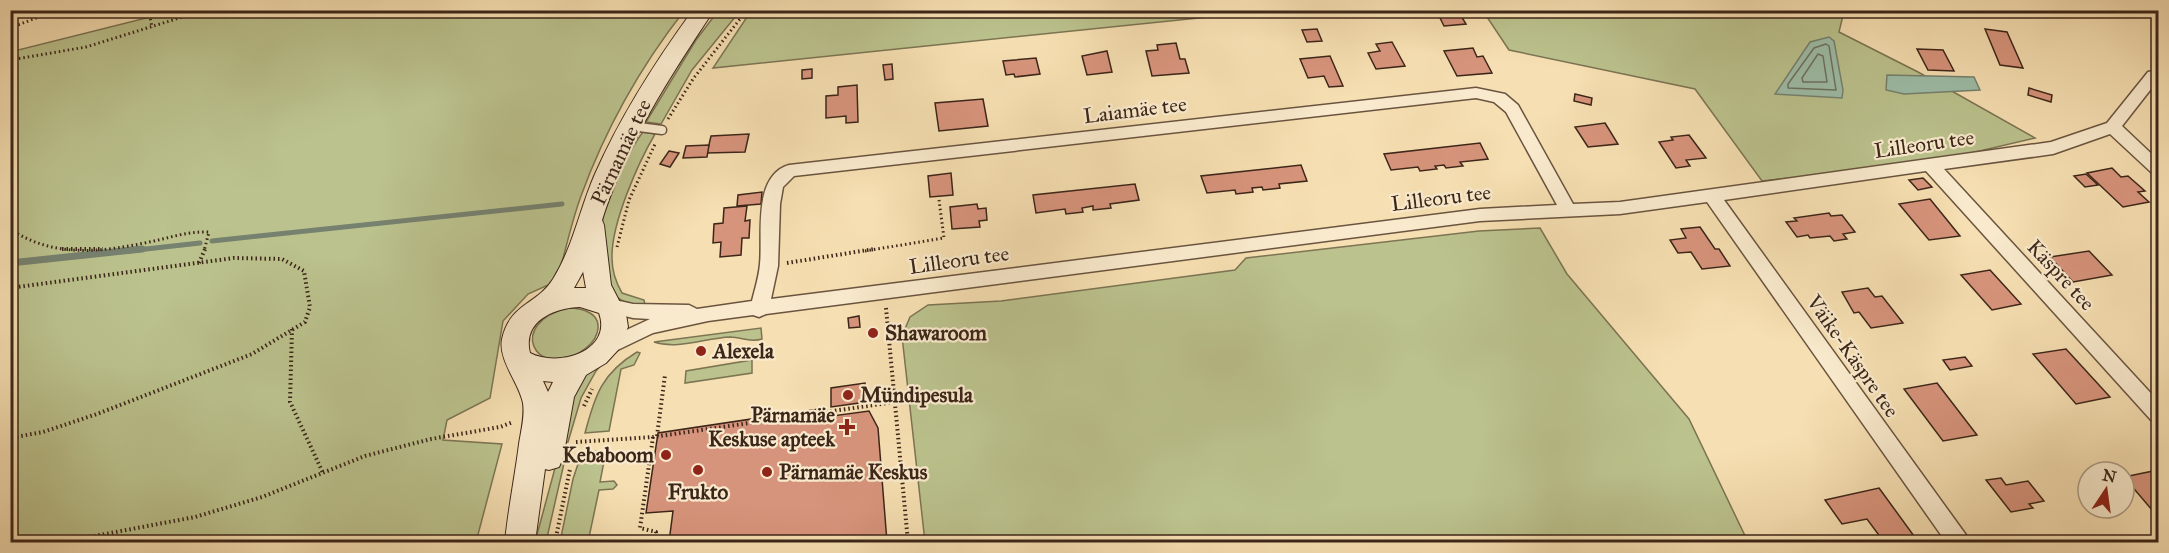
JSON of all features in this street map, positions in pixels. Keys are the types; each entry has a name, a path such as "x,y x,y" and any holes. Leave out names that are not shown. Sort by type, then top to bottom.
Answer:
{"main road":[{"name":"Pärnamäe tee","path":"552,301 564,286 573,266 604,178 629,126 654,83 704,10"},
{"path":"585,377 591,360 603,349 613,333 614,318 600,291 591,217"},
{"path":"549,403 534,393 522,361 516,352 515,340 519,328 538,308 552,301 583,296 596,299 606,305"},
{"path":"522,361 531,368 545,372 585,377"},
{"path":"520,543 534,453 549,403 567,380 585,377"},
{"path":"520,543 551,452 549,403"}],"street":[{"path":"2153,76 2113,128 2158,169"},
{"name":"Laiamäe tee","path":"759,310 769,266 771,204 775,185 789,171 1476,93 1499,98 1512,109 1568,210"},
{"name":"Lilleoru tee","path":"603,349 650,326 708,314 759,310 1480,214 1620,208 1712,196 2053,148 2113,128"},
{"name":"Käspre tee","path":"1931,166 2158,414"},
{"name":"Väike-Käspre tee","path":"1712,196 1958,543"},
{"name":"Lilleoru tee","path":"606,305 633,311 673,310 708,314"}],"lane":[{"path":"629,126 662,130"}],"path":[{"path":"10,28 57,10"},
{"path":"149,10 152,28"},
{"path":"10,60 86,47 205,10"},
{"path":"616,251 629,200 662,130 693,79 747,10"},
{"path":"769,266 944,238 939,200"},
{"path":"10,229 22,240 51,248 105,250 196,231 209,232 209,238 199,262"},
{"path":"10,288 234,258 282,259 304,271 310,308 305,322 252,354 43,432 10,438"},
{"path":"875,309 886,308 908,543"},
{"path":"292,329 290,402 323,473"},
{"path":"655,543 656,531 640,528 665,375"},
{"path":"582,415 585,377"},
{"path":"576,442 655,436 895,402"},
{"path":"63,543 87,536 195,517 262,497 365,456 431,439 500,427 549,403"},
{"path":"574,450 578,433"},
{"path":"555,543 572,462"}],"green space":[{"path":"751,10 1267,11 713,68"},
{"path":"174,11 684,11 639,76 601,147 577,206 557,281 528,294 503,321 490,398 447,420 443,440 502,444 476,542 11,542 10,52"},
{"path":"718,11 740,11 692,70 661,124 646,122 696,40"},
{"path":"1483,11 1844,11 1839,32 1918,72 2035,138 1924,164 1762,181 1695,89 1509,50"},
{"path":"643,132 655,134 641,161 621,211 612,258 614,276 622,293 644,300 645,305 620,300 616,296 610,284 602,229 606,207 617,179"},
{"path":"1540,228 1567,274 1689,419 1748,542 925,542 902,336 910,317 928,305 1001,301 1235,270 1246,258 1479,231"},
{"path":"568,308 579,309 594,316 598,326 596,336 579,353 563,359 550,359 540,354 534,346 533,336 538,325 549,315"},
{"path":"761,328 762,339 757,340 730,337 672,345 654,342"},
{"path":"637,352 640,353 634,365 621,369 609,431 585,433 592,407 602,386 616,368"},
{"path":"752,360 752,373 685,383 686,371"},
{"path":"604,362 596,371 581,398 568,442 562,443 569,400 584,374"},
{"path":"606,451 600,482 614,481 617,485 613,489 599,490 588,542 560,542 573,479 582,452"},
{"path":"558,457 565,459 546,542 535,542"}],"water":[{"path":"1829,37 1834,41 1843,90 1842,98 1775,94 1810,42"},
{"path":"1887,75 1974,77 1980,90 1904,94 1886,90"}],"building":[{"path":"1460,14 1466,24 1444,26 1439,16"},
{"path":"1317,29 1322,41 1307,42 1302,30"},
{"path":"1985,29 2007,32 2023,68 2000,65"},
{"path":"1392,42 1405,66 1376,69 1368,53 1380,51 1376,44"},
{"path":"1176,43 1180,59 1185,59 1189,73 1152,76 1146,51 1158,50 1157,45"},
{"path":"1473,48 1477,57 1483,56 1492,73 1457,76 1444,51"},
{"path":"1917,49 1943,50 1954,71 1928,70"},
{"path":"1107,51 1112,72 1087,75 1082,56"},
{"path":"1330,56 1343,86 1329,87 1324,76 1308,78 1300,59"},
{"path":"1036,58 1040,74 1015,77 1014,74 1006,75 1003,61"},
{"path":"892,64 893,79 885,80 883,65"},
{"path":"812,69 812,78 802,79 802,70"},
{"path":"857,85 858,122 846,123 846,116 826,118 826,96 838,95 838,87"},
{"path":"2029,88 2052,95 2051,102 2028,95"},
{"path":"1575,94 1592,98 1591,105 1574,101"},
{"path":"983,99 988,126 939,131 935,103"},
{"path":"1605,123 1618,144 1588,147 1575,127"},
{"path":"749,134 745,152 707,153 711,136"},
{"path":"1689,135 1706,158 1686,160 1690,166 1676,168 1659,142 1673,140 1671,137"},
{"path":"1480,143 1488,159 1460,162 1463,166 1446,168 1444,165 1435,166 1437,169 1420,171 1418,167 1391,170 1384,154"},
{"path":"709,145 707,157 683,158 686,146"},
{"path":"669,151 679,153 670,167 660,164"},
{"path":"1301,165 1307,181 1279,184 1280,188 1263,190 1262,187 1252,188 1253,192 1236,194 1235,190 1207,193 1201,176"},
{"path":"2112,168 2121,177 2128,176 2145,191 2138,192 2149,202 2123,207 2087,173"},
{"path":"951,173 953,195 930,197 928,176"},
{"path":"2086,174 2098,185 2085,187 2074,176"},
{"path":"1923,178 1932,187 1918,190 1909,180"},
{"path":"1135,184 1139,200 1110,204 1111,208 1093,210 1093,206 1082,208 1083,212 1066,214 1065,209 1036,213 1033,195"},
{"path":"762,192 761,204 737,206 738,195"},
{"path":"1930,199 1960,236 1929,240 1899,204"},
{"path":"977,204 978,209 986,208 987,220 979,221 980,227 952,229 950,207"},
{"path":"747,206 745,221 750,220 749,238 742,238 741,255 720,257 721,242 713,243 714,224 723,223 724,208"},
{"path":"1829,213 1831,216 1842,215 1855,232 1843,234 1847,239 1834,241 1830,236 1797,237 1786,222 1797,221 1794,218"},
{"path":"1700,227 1730,266 1702,269 1691,252 1678,253 1670,240 1686,238 1681,229"},
{"path":"2089,251 2112,275 2073,282 2050,257"},
{"path":"1990,270 2021,304 1992,310 1961,275"},
{"path":"1868,288 1875,297 1882,296 1903,323 1871,328 1859,312 1854,313 1842,292"},
{"path":"859,316 860,327 849,328 848,318"},
{"path":"2066,349 2110,397 2076,404 2033,354"},
{"path":"1965,357 1972,366 1950,370 1943,360"},
{"name":"Mündipesula","path":"865,383 866,402 831,407 831,388"},
{"path":"1937,383 1977,435 1943,441 1904,389"},
{"name":"Pärnamäe Keskus","path":"825,408 825,417 869,411 878,428 887,542 669,542 673,511 646,513 658,433"},
{"path":"2158,470 2158,517 2136,491 2136,475"},
{"path":"2001,478 2006,485 2028,481 2044,501 2029,504 2033,508 2011,512 1986,480"},
{"path":"1879,488 1914,536 1884,542 1867,519 1842,524 1825,500"}],"waterway":[{"path":"212,241 562,204"},
{"path":"128,251 200,243"},
{"path":"10,263 142,249"}],"place":[{"name":"Shawaroom","path":"873,333"},
{"name":"Alexela","path":"701,351"},
{"name":"Mündipesula","path":"848,395"},
{"name":"Pärnamäe Keskuse apteek","path":"847,427"},
{"name":"Kebaboom","path":"666,455"},
{"name":"Frukto","path":"698,470"},
{"name":"Pärnamäe Keskus","path":"767,472"}]}
